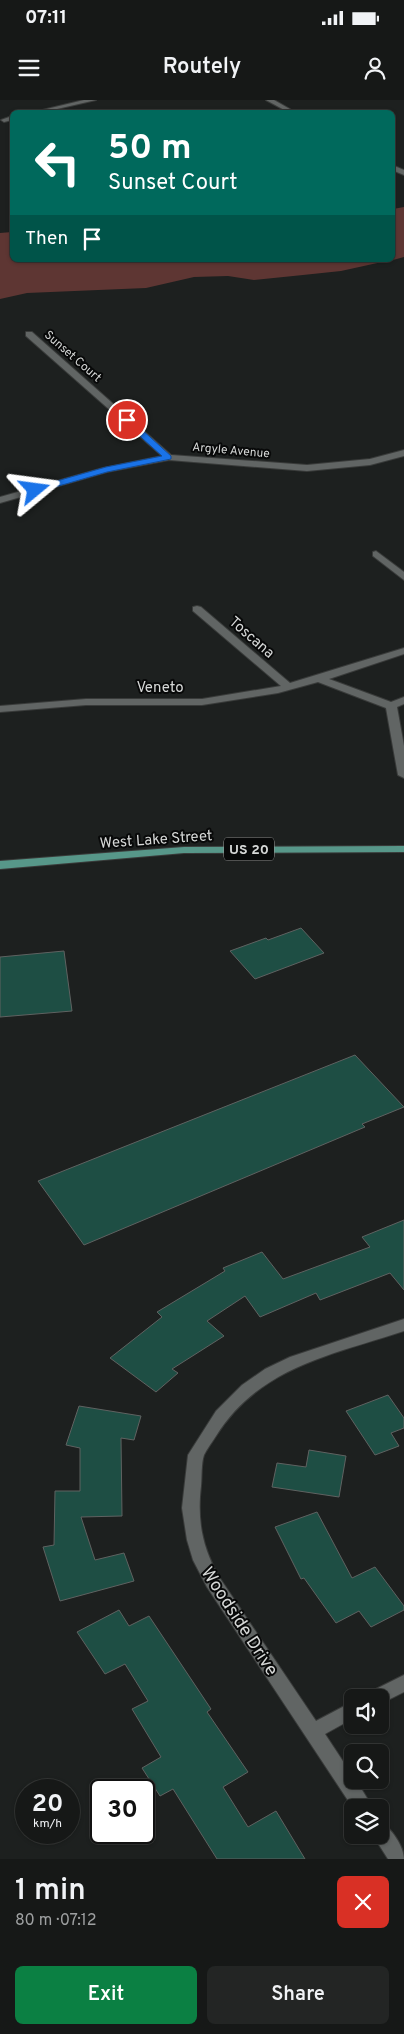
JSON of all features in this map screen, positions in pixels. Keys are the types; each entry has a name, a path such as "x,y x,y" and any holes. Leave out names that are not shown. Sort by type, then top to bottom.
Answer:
{"main road":[{"name":"West Lake Street","path":"0,865 184,850 404,849"}],"street":[{"path":"47,110 94,100"},
{"path":"269,100 288,110"},
{"path":"4,120 10,118"},
{"name":"Sunset Court","path":"29,334 169,457"},
{"name":"Argyle Avenue","path":"0,500 106,470 169,457 307,468 370,462 404,453"},
{"path":"376,554 404,577"},
{"name":"Toscana","path":"197,609 288,687"},
{"name":"Veneto","path":"1,705 86,702 202,702 288,687 404,651"},
{"path":"318,678 391,706 404,700"},
{"path":"391,706 404,775"},
{"name":"Woodside Drive","path":"358,1799 213,1582 201,1560 195,1540 190,1508 196,1456 221,1415 247,1389 270,1373 295,1360 404,1325"},
{"path":"389,1691 404,1683"},
{"path":"313,1731 344,1714"},
{"path":"389,1844 399,1859"}],"shaded area":[{"path":"404,207 404,257 395,259 395,209"},
{"path":"10,232 10,262 382,262 341,271 254,280 228,276 194,277 146,288 27,293 0,299 0,233"}],"building":[{"path":"301,928 324,953 255,979 230,951 266,938 268,940"},
{"path":"64,951 72,1011 0,1017 0,957"},
{"path":"355,1055 404,1107 362,1124 365,1127 84,1245 38,1181"},
{"path":"404,1220 404,1290 390,1273 320,1300 316,1293 260,1317 245,1296 207,1321 224,1336 172,1369 178,1373 156,1392 110,1358 162,1317 157,1312 225,1271 223,1268 262,1252 283,1279 370,1247 362,1237"},
{"path":"388,1395 404,1418 404,1428 391,1433 399,1446 375,1455 346,1411"},
{"path":"79,1406 141,1416 134,1440 121,1438 122,1516 81,1517 95,1560 124,1553 134,1581 60,1601 43,1547 54,1545 55,1491 80,1491 80,1448 66,1445"},
{"path":"309,1450 346,1456 339,1497 272,1487 277,1463 306,1467"},
{"path":"317,1512 352,1578 375,1567 404,1606 404,1610 371,1627 359,1611 336,1623 304,1578 301,1579 275,1527"},
{"path":"119,1610 129,1626 149,1616 211,1709 207,1712 248,1772 223,1787 248,1827 276,1811 305,1859 217,1859 173,1789 160,1796 155,1788 155,1779 149,1779 142,1768 161,1757 132,1709 148,1701 125,1664 105,1674 77,1632"}],"route":[{"path":"35,490 106,470 169,457 127,420"}]}
